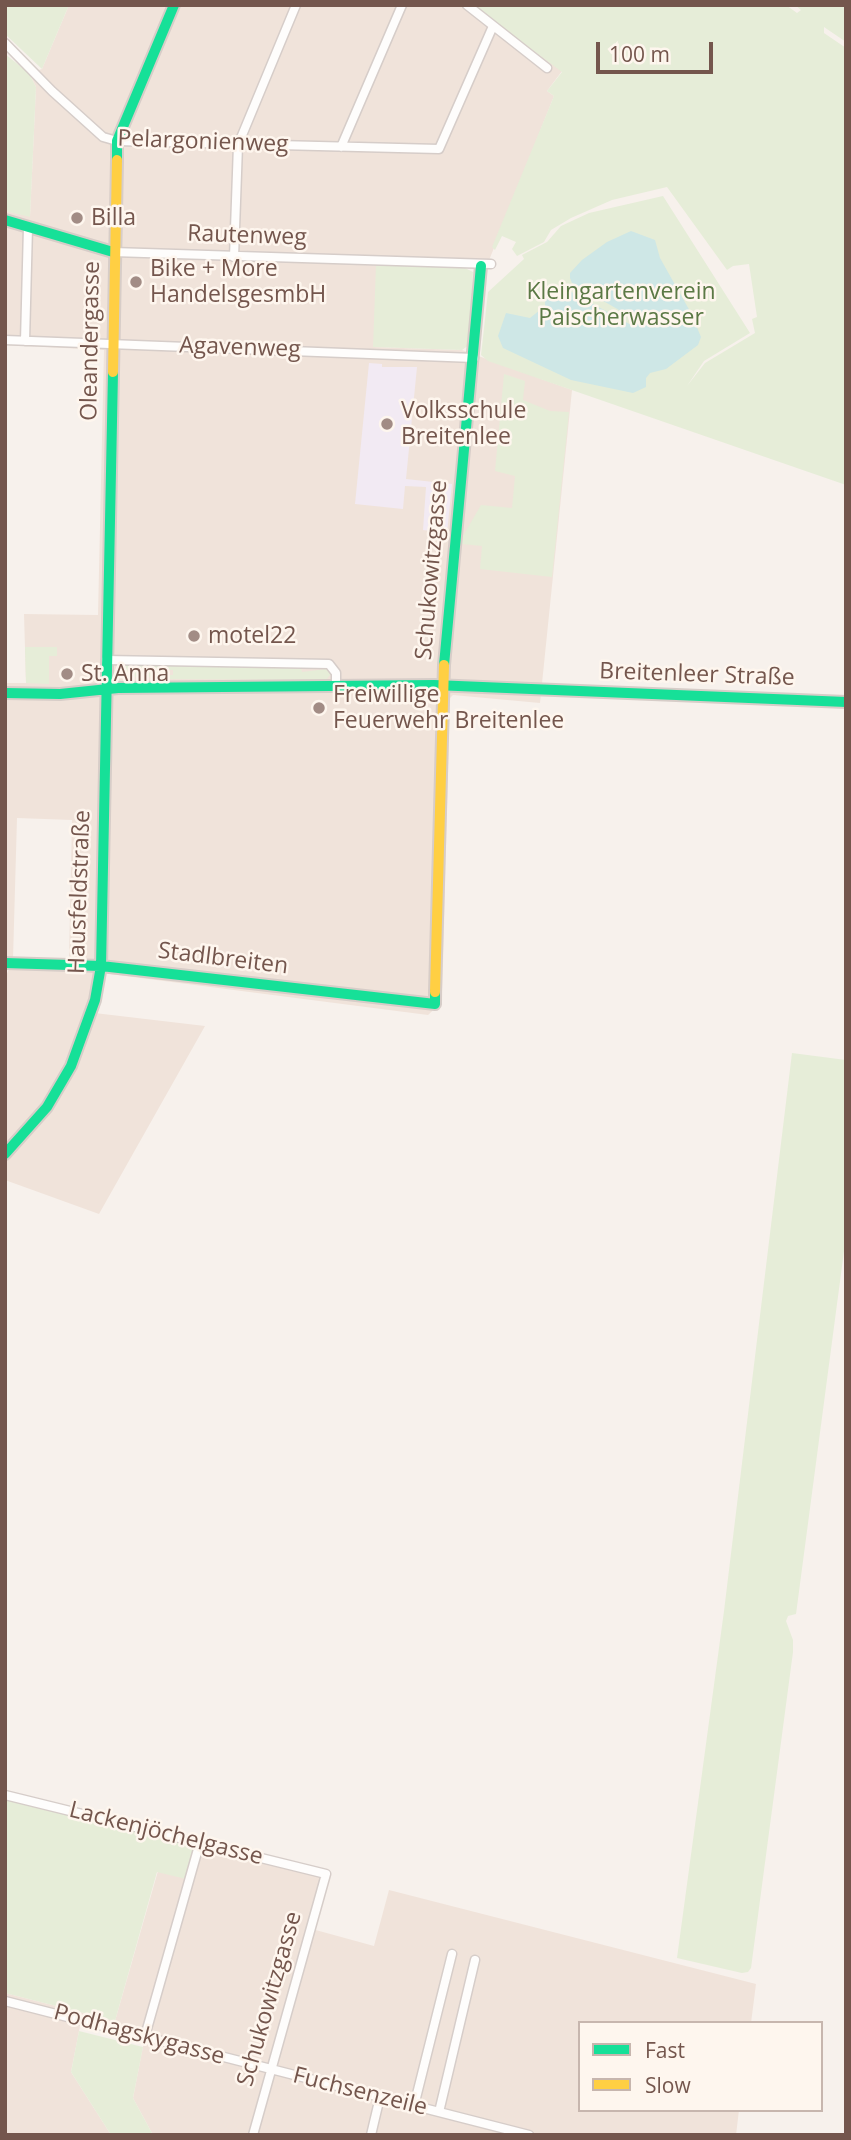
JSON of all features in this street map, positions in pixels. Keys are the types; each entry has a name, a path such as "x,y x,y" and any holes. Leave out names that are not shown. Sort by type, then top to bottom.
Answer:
{"street":[{"name":"Oleandergasse","path":"106,688 117,141 174,5"},
{"path":"234,257 238,145 296,5"},
{"path":"341,147 402,5"},
{"path":"467,5 547,68"},
{"name":"Pelargonienweg","path":"5,43 52,91 103,137 117,141 439,149 493,26"},
{"name":"Rautenweg","path":"5,220 113,252 463,262 486,265"},
{"path":"25,341 28,227"},
{"name":"Schukowitzgasse","path":"435,1004 442,685 474,358 486,265"},
{"name":"Agavenweg","path":"5,340 474,358"},
{"path":"106,660 328,664 336,673 336,685"},
{"name":"Breitenleer Straße","path":"5,693 60,694 106,688 442,685 846,702"},
{"name":"Hausfeldstraße","path":"5,1154 47,1107 71,1066 95,1000 101,966 106,688"},
{"name":"Stadlbreiten","path":"5,963 101,966 435,1004"},
{"name":"Lackenjöchelgasse","path":"5,1795 326,1874"},
{"path":"145,2036 200,1842"},
{"name":"Schukowitzgasse","path":"253,2135 326,1874"},
{"path":"414,2106 452,1954"},
{"path":"439,2112 475,1959"},
{"name":"Podhagskygasse","path":"5,2001 272,2070"},
{"name":"Fuchsenzeile","path":"272,2070 529,2135"},
{"path":"371,2135 380,2097"}],"shaded area":[{"path":"69,5 472,5 562,71 547,91 554,96 486,268 463,267 374,347 462,350 572,390 540,703 453,695 450,698 442,1002 428,1015 94,972 86,1012 205,1026 99,1214 5,1180 5,978 13,960 5,959 5,683 26,683 24,614 98,615 104,350 5,345 5,211 30,216 36,87 29,73 42,69","holes":["17,818 72,820 69,958 13,959"]},
{"name":"Volksschule Breitenlee","path":"369,363 382,364 382,367 417,367 406,479 452,484 447,533 423,530 426,487 405,486 403,509 355,504"},
{"path":"200,1842 326,1874 312,1929 374,1946 389,1890 756,1984 751,2021 578,2021 578,2112 739,2112 736,2135 153,2135 133,2098 145,2036 81,2021 71,2072 111,2135 5,2135 5,1993 115,2021 158,1871 190,1879"}],"green space":[{"path":"5,5 69,5 42,69 5,34"},
{"name":"Kleingartenverein Paischerwasser","path":"472,5 786,5 797,13 801,10 795,5 846,5 846,42 824,27 824,33 846,48 846,485 488,361 481,355 488,292 524,259 522,255 547,242 561,226 589,213 663,196 750,333 704,361 687,386 705,363 755,333 752,319 757,317 749,264 733,266 727,270 667,187 612,200 571,218 551,230 544,242 517,256 512,249 516,242 502,236 495,250 492,247 554,96 547,91 562,72"},
{"path":"5,54 29,73 36,87 30,217 5,211"},
{"path":"376,265 463,267 473,272 469,345 462,350 373,347"},
{"path":"504,374 525,381 523,400 550,411 569,412 552,577 480,569 482,546 462,544 463,536 481,505 512,508 515,476 495,471"},
{"path":"25,647 57,647 57,656 49,656 49,684 26,683"},
{"path":"125,665 161,665 161,677 118,677 117,670"},
{"path":"165,665 301,668 302,672 326,669 331,674 326,680 165,679 166,675 173,675 173,670 165,670"},
{"path":"792,1053 846,1060 846,1236 796,1614 788,1616 786,1621 793,1640 793,1652 751,1968 742,1973 677,1958 724,1611"},
{"path":"5,1797 195,1845 186,1879 157,1872 115,2021 5,1993"},
{"path":"79,2031 143,2047 133,2098 153,2135 111,2135 71,2072"}],"water":[{"path":"631,231 655,240 660,258 691,313 701,337 698,345 666,369 650,373 646,378 646,387 633,393 571,380 503,348 498,336 506,313 530,318 545,306 545,299 566,289 633,326 633,318 572,283 570,278 570,273 582,260 607,242"}],"traffic: fast":[{"path":"117,160 117,141 174,5"},
{"path":"5,220 113,252"},
{"path":"444,665 481,266"},
{"path":"5,1154 47,1107 71,1066 95,1000 101,966 113,372"},
{"path":"5,693 60,694 118,688 434,685 846,702"},
{"path":"5,963 101,966 435,1004 435,992"}],"traffic: slow":[{"path":"113,372 117,160"},
{"path":"435,992 444,665"}],"place":[{"name":"Billa","path":"77,218"},
{"name":"Bike + More HandelsgesmbH","path":"136,282"},
{"name":"Volksschule Breitenlee","path":"387,424"},
{"name":"motel22","path":"194,636"},
{"name":"St. Anna","path":"67,674"},
{"name":"Freiwillige Feuerwehr Breitenlee","path":"319,708"}]}
